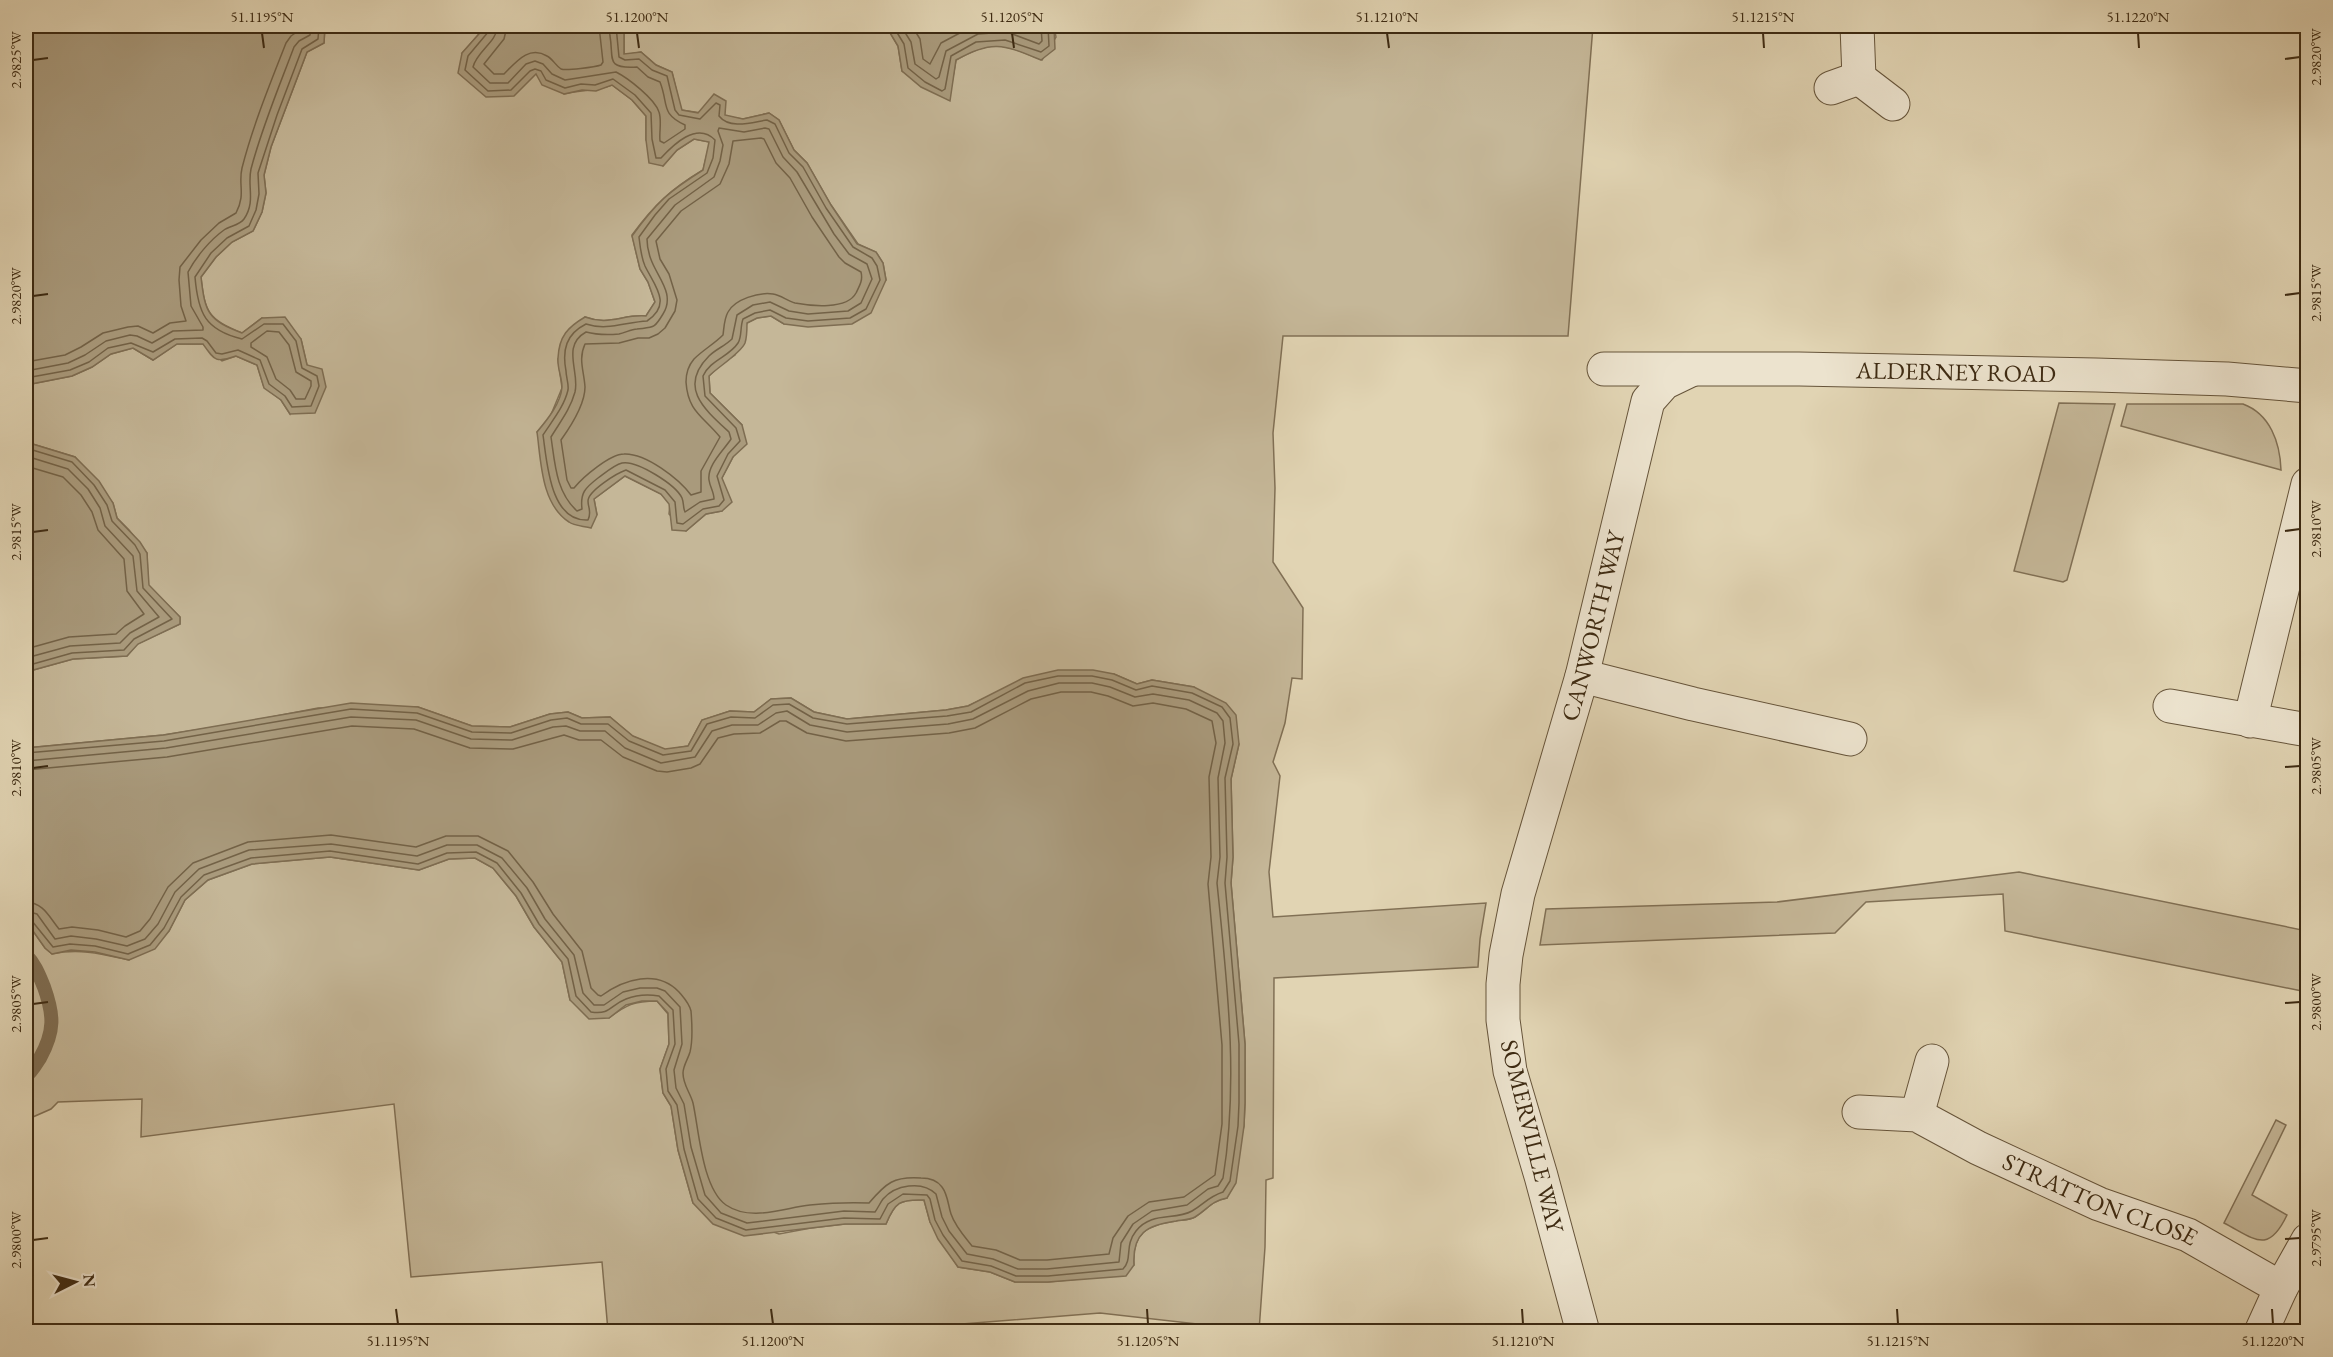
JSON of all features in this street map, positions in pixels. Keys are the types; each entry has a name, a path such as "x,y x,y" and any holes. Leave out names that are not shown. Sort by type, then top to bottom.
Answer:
{"street":[{"path":"1857,26 1845,83 1893,104"},
{"name":"ALDERNEY ROAD","path":"1604,369 1799,369 2085,375 2227,379 2307,386"},
{"name":"CANWORTH WAY","path":"1516,903 1582,676 1648,401 1664,383 1691,370"},
{"path":"2250,721 2307,484"},
{"path":"1582,676 1693,704 1850,739"},
{"path":"2170,706 2307,730"},
{"name":"SOMERVILLE WAY","path":"1516,903 1503,984 1503,1020 1510,1071 1583,1332"},
{"path":"1917,1115 1932,1062"},
{"name":"STRATTON CLOSE","path":"1859,1112 1917,1115 1978,1148 2099,1204 2188,1235 2281,1288"},
{"path":"2260,1332 2307,1240"}],"shaded area":[{"path":"325,26 486,26 462,53 536,74 564,94 612,85 632,100 646,116 646,140 663,166 677,150 694,139 710,142 703,170 664,198 632,235 640,269 648,282 655,302 646,316 609,320 585,317 558,359 562,388 550,417 537,432 597,515 594,499 625,476 661,494 670,504 669,514 686,531 706,514 722,511 722,478 733,457 742,425 710,393 709,376 735,355 747,323 757,318 771,316 784,324 886,280 883,263 876,252 858,244 831,205 807,163 794,150 779,120 769,113 743,119 681,110 672,72 656,65 641,52 624,55 624,33 621,26 886,26 898,46 902,71 949,100 956,60 980,48 999,46 1008,47 1042,60 1056,37 1054,26 1593,26 1568,336 1283,336 1273,433 1275,488 1273,562 1303,608 1302,679 1292,678 1285,723 1273,762 1280,776 1269,872 1273,917 1486,903 1478,967 1274,978 1273,1178 1266,1180 1265,1247 1259,1331 1100,1313 862,1332 608,1331 602,1262 411,1277 394,1104 141,1137 142,1099 58,1102 51,1109 26,1120 26,921 52,954 81,952 129,960 169,931 185,900 208,880 252,864 330,857 419,870 449,859 475,858 493,868 516,896 534,927 562,962 570,1000 609,1018 631,1005 649,1001 657,1001 668,1014 669,1044 660,1069 663,1093 671,1106 678,1150 693,1203 779,1234 845,1224 886,1224 899,1203 924,1200 930,1222 958,1267 990,1272 1015,1282 1048,1282 1100,1277 1134,1265 1136,1245 1143,1232 1157,1225 1193,1218 1213,1203 1227,1198 1244,1126 1245,1103 1245,1044 1231,883 1233,857 1231,779 1239,744 1194,687 1152,680 1137,684 1114,674 983,699 968,706 946,710 847,719 814,712 791,698 771,699 754,712 730,711 702,720 688,746 665,750 632,736 610,717 582,718 568,712 550,714 510,727 472,726 418,707 318,708 163,735 26,748 26,672 73,659 127,656 137,644 180,624 180,617 148,585 147,553 117,518 113,503 75,457 26,442 26,385 72,376 92,367 111,354 133,348 153,360 177,344 203,344 222,361 236,356 257,365 264,387 281,400 290,414 307,365 301,339 262,318 242,333 215,319 204,299 201,277 216,257 232,242 253,231 262,212 266,193 264,175 271,147 307,52 324,43"},
{"path":"2059,403 2115,404 2067,580 2063,582 2014,571"},
{"path":"2127,404 2243,404 2260,415 2272,430 2276,439 2281,470 2121,426"},
{"path":"2019,872 2307,931 2307,992 2005,931 2003,894 1866,902 1835,933 1540,945 1546,909 1777,902"},
{"path":"2276,1120 2286,1125 2252,1195 2287,1215 2274,1235 2260,1240 2224,1223"}],"water":[{"path":"26,26 325,26 324,43 307,52 271,147 264,175 266,193 262,212 253,231 232,242 216,257 201,277 204,299 210,314 222,324 242,333 262,318 285,317 301,339 307,365 322,369 326,387 315,413 290,414 281,400 264,388 257,365 236,356 216,359 203,344 177,344 153,360 133,348 111,354 92,367 72,376 26,385"},
{"path":"486,26 621,26 624,33 624,54 641,52 656,65 672,72 682,110 698,113 714,94 726,101 725,115 743,119 769,113 779,120 794,150 807,163 857,244 876,252 883,263 886,280 871,313 852,324 808,327 784,324 771,316 757,318 747,323 743,347 709,376 710,393 742,425 747,444 733,457 722,478 732,502 722,511 706,514 686,531 672,530 669,504 661,494 625,476 594,499 597,515 591,528 569,522 560,514 548,493 544,481 537,432 553,411 561,393 559,350 562,338 569,329 585,317 609,320 646,316 655,302 648,282 640,269 632,236 664,198 703,170 709,142 694,139 677,150 663,166 649,163 646,116 632,100 612,85 596,91 582,90 564,94 542,85 536,74 514,96 486,97 458,73 462,53"},
{"path":"886,26 1054,26 1055,49 1041,60 998,46 969,53 956,60 950,101 921,87 902,71 898,46"},
{"path":"26,442 75,457 99,481 113,503 117,518 140,542 147,553 149,585 180,617 180,624 138,644 127,656 73,659 26,672"},
{"path":"1058,670 1093,670 1114,674 1137,684 1152,680 1194,687 1226,703 1236,715 1239,744 1231,779 1233,857 1231,883 1245,1044 1245,1103 1236,1183 1227,1198 1213,1203 1195,1217 1157,1225 1143,1232 1136,1245 1134,1265 1126,1276 1015,1282 990,1272 958,1267 938,1239 924,1200 899,1203 886,1224 845,1224 744,1236 713,1224 693,1203 678,1150 671,1106 663,1093 660,1069 669,1044 668,1013 657,1001 642,1001 626,1005 609,1018 589,1019 570,1000 562,962 534,927 516,896 493,868 475,858 449,859 419,870 330,857 252,864 208,880 185,900 169,931 155,949 129,960 95,952 71,950 52,954 26,921 26,748 164,735 351,703 418,707 472,726 510,727 550,714 568,712 582,718 610,717 633,736 665,749 688,746 702,720 730,711 754,712 771,699 791,698 814,712 847,719 946,710 968,706 1023,678"}],"waterway":[{"path":"26,955 44,987 51,1015 50,1031 45,1048 34,1068 26,1076"}]}
